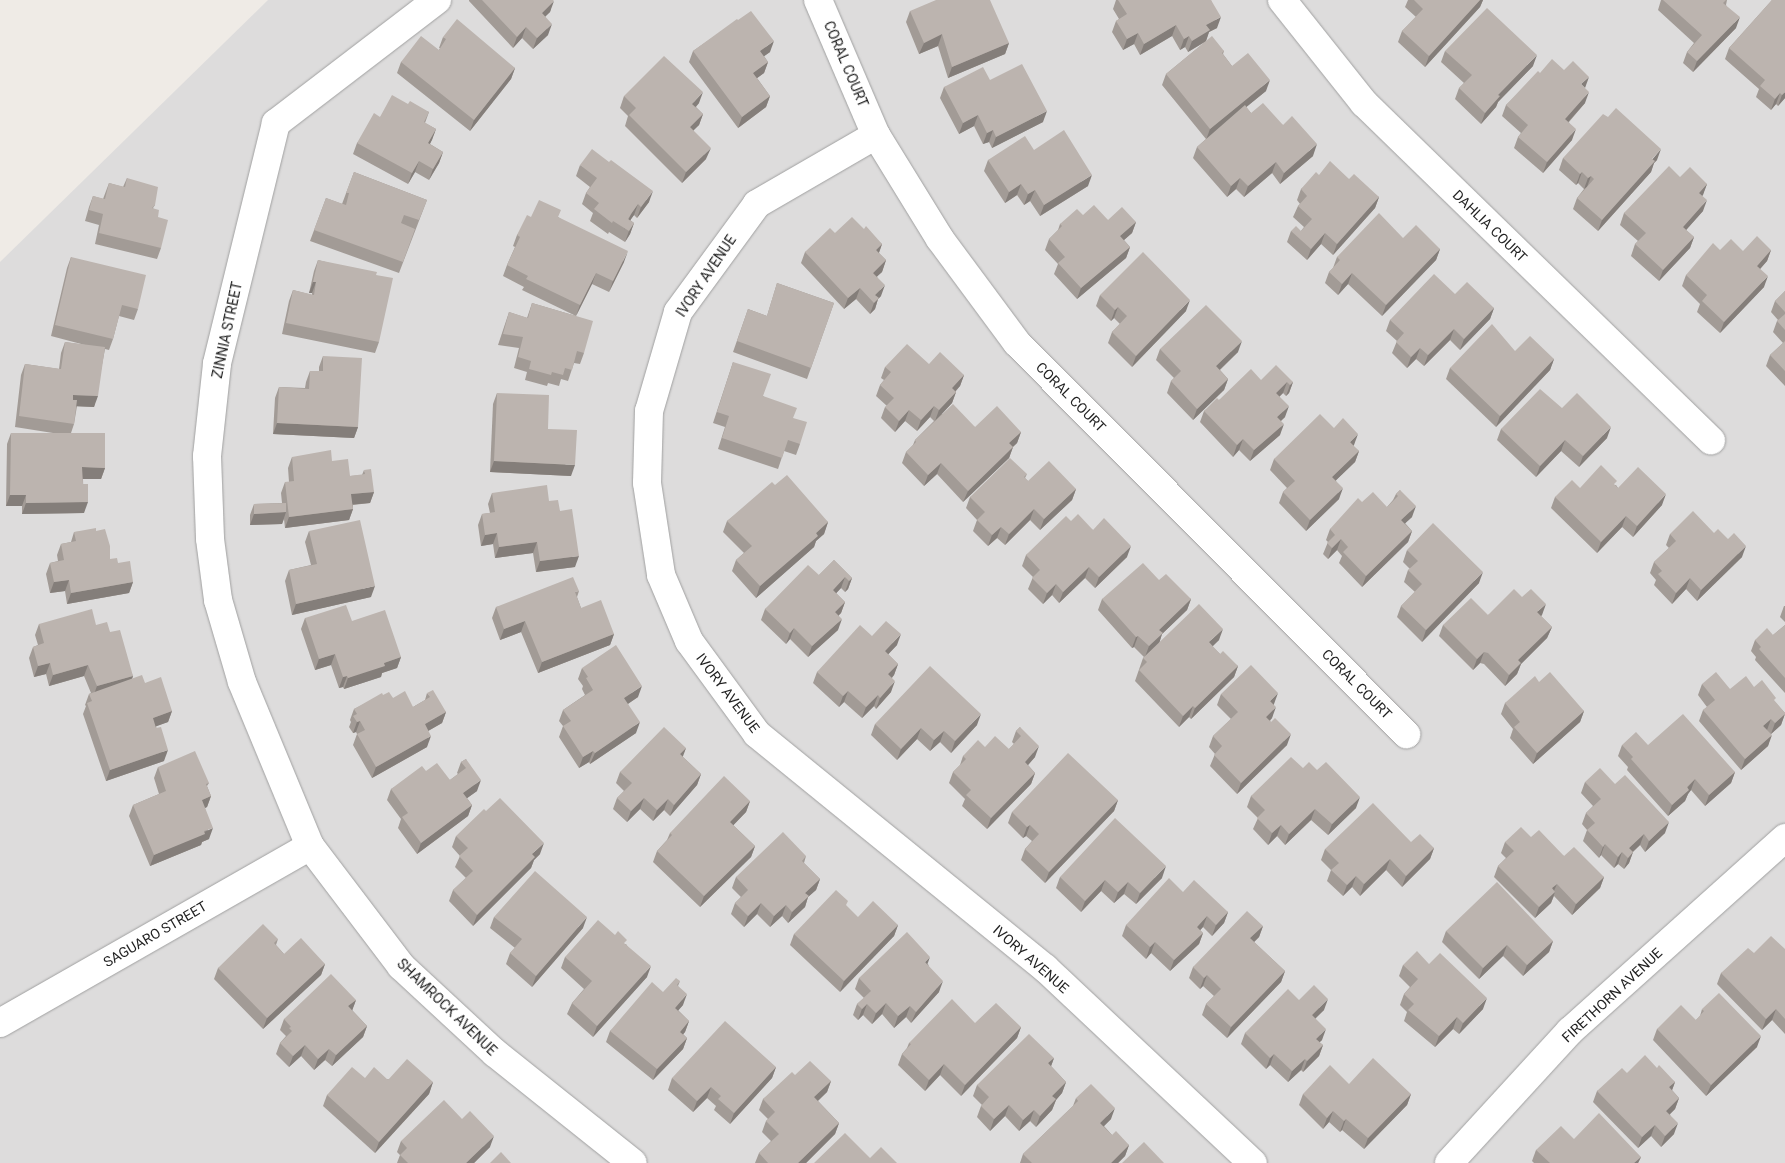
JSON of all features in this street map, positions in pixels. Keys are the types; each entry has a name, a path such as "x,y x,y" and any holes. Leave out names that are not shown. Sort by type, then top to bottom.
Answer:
{"street":[{"name":"ZINNIA STREET","path":"274,763 242,682 218,600 210,539 207,456 217,364 276,123 437,0"},
{"name":"CORAL COURT","path":"818,0 876,135 940,239 1017,343 1406,734"},
{"name":"DAHLIA COURT","path":"1282,0 1364,103 1711,441"},
{"name":"IVORY AVENUE","path":"876,135 757,204 678,312 649,411 646,483 661,575 689,641 757,734 1045,968 1253,1163"},
{"name":"SHAMROCK AVENUE","path":"274,763 310,846 401,966 494,1053 633,1163"},
{"name":"FIRETHORN AVENUE","path":"1449,1163 1570,1031 1785,838"},
{"name":"SAGUARO STREET","path":"0,1023 310,846"}],"shaded area":[{"path":"268,0 1785,0 1785,1163 0,1163 0,262"}],"building":[{"path":"482,0 553,0 542,13 552,24 537,38 526,27 517,37"},
{"path":"936,0 990,0 1009,43 952,67 942,34 924,43 910,11"},
{"path":"1118,0 1211,0 1221,17 1206,25 1210,30 1192,41 1189,36 1184,39 1176,25 1144,44 1138,33 1127,39 1116,21 1127,14"},
{"path":"1414,0 1480,0 1429,56 1402,31 1423,9"},
{"path":"1663,0 1726,0 1723,3 1740,17 1697,61 1687,52 1702,35"},
{"path":"1772,0 1785,0 1785,92 1782,95 1780,93 1775,99 1760,86 1765,80 1729,48"},
{"path":"1487,8 1537,55 1498,95 1500,96 1485,113 1459,88 1472,75 1445,51"},
{"path":"751,11 774,41 760,51 768,62 753,73 770,96 742,117 693,51"},
{"path":"457,19 515,68 474,120 401,62 421,36 439,50 446,39 443,37"},
{"path":"1212,36 1224,51 1222,53 1232,66 1248,53 1270,80 1210,129 1166,74"},
{"path":"664,56 703,92 692,104 703,114 690,127 711,148 686,172 629,115 636,108 624,96"},
{"path":"1552,59 1564,70 1573,61 1589,77 1581,84 1589,92 1565,119 1576,129 1547,162 1518,137 1528,125 1506,105"},
{"path":"1022,64 1047,111 996,137 993,130 987,133 978,115 963,123 944,87 983,67 990,80"},
{"path":"392,95 408,104 410,101 429,112 424,122 436,129 428,143 443,152 433,169 419,161 412,173 357,143 374,113 380,117"},
{"path":"1263,103 1283,125 1292,116 1317,144 1284,173 1276,162 1248,186 1240,178 1231,186 1197,147 1245,105 1251,113"},
{"path":"1616,108 1661,149 1652,159 1655,161 1602,220 1577,198 1594,179 1591,176 1588,178 1582,172 1580,174 1563,158 1603,114 1608,117"},
{"path":"1064,130 1092,175 1044,205 1035,190 1028,194 1021,184 1009,192 988,160 1025,136 1034,150"},
{"path":"592,149 609,162 611,160 653,191 641,207 638,204 628,219 634,223 629,231 613,221 612,223 594,209 599,203 586,193 597,178 580,165"},
{"path":"1330,161 1349,179 1354,174 1379,197 1337,244 1325,233 1311,249 1291,231 1296,226 1301,231 1312,219 1298,206 1307,196 1301,189 1316,172 1319,175"},
{"path":"1669,166 1680,177 1690,167 1707,184 1699,193 1707,200 1683,227 1694,237 1663,270 1635,244 1646,233 1624,213"},
{"path":"354,172 427,200 419,220 404,215 401,223 415,229 403,262 314,230 326,198 346,205 349,193 346,193"},
{"path":"127,178 158,187 155,205 152,208 159,210 158,217 168,220 161,248 99,233 103,214 89,210 93,196 105,199 109,183 125,187"},
{"path":"539,200 561,210 558,217 628,251 613,281 596,273 580,305 526,279 528,276 507,265 520,237 517,235 527,215 531,217"},
{"path":"1094,205 1108,220 1122,207 1136,222 1120,236 1130,247 1081,288 1058,263 1065,257 1049,239 1062,226 1060,224 1077,209 1083,215"},
{"path":"1379,213 1403,238 1416,225 1440,249 1386,305 1352,273 1342,284 1329,272 1340,260 1337,257"},
{"path":"852,217 864,229 866,226 882,244 876,250 886,260 873,273 885,285 875,295 879,298 874,303 860,288 848,298 805,252 830,228 835,233"},
{"path":"1757,236 1771,250 1757,266 1768,276 1724,322 1702,301 1707,295 1686,275 1713,243 1720,250 1731,239 1743,251"},
{"path":"1143,252 1190,300 1136,356 1112,332 1127,316 1118,307 1115,310 1100,295"},
{"path":"71,257 146,275 138,309 122,305 113,339 55,325"},
{"path":"318,260 377,272 376,275 393,278 379,342 286,323 293,290 314,295 316,282 313,282"},
{"path":"1434,274 1455,294 1467,282 1494,308 1464,339 1454,329 1428,355 1420,348 1411,357 1396,342 1404,333 1390,320"},
{"path":"777,283 834,303 811,368 737,341 748,309 767,316"},
{"path":"1785,291 1785,312 1775,301"},
{"path":"532,303 593,321 584,353 577,351 572,370 565,368 563,375 552,372 551,375 529,369 531,361 518,357 523,337 503,334 509,312 528,318"},
{"path":"1206,305 1242,341 1216,366 1228,379 1197,409 1171,381 1181,371 1160,349"},
{"path":"1785,314 1785,330 1777,321"},
{"path":"1492,324 1515,351 1530,336 1554,359 1500,416 1450,368"},
{"path":"1785,341 1785,371 1770,355"},
{"path":"65,342 105,347 98,396 73,395 73,400 77,400 74,424 19,416 25,364 61,369"},
{"path":"907,344 929,364 940,352 964,375 952,388 956,392 939,410 934,406 921,420 909,410 899,421 885,407 894,398 880,385 891,372 885,367"},
{"path":"323,356 362,358 358,427 277,423 279,387 309,389 310,371 323,371"},
{"path":"733,362 771,374 763,396 797,408 793,418 807,422 800,444 788,440 782,458 722,438 729,416 717,412"},
{"path":"1276,365 1293,382 1290,385 1287,382 1276,393 1289,406 1277,417 1284,424 1254,450 1243,439 1237,445 1204,411 1217,398 1219,400 1251,369 1261,380"},
{"path":"1540,389 1562,408 1577,393 1611,427 1583,456 1565,440 1540,466 1501,429"},
{"path":"497,393 549,395 548,429 577,430 575,465 494,461"},
{"path":"953,404 975,427 997,406 1021,432 1009,443 1013,447 968,491 941,463 928,475 906,452 916,442 915,440"},
{"path":"1320,414 1334,428 1343,418 1358,434 1350,442 1359,451 1332,477 1343,488 1310,520 1283,492 1295,481 1274,459"},
{"path":"11,433 105,433 105,468 82,467 83,484 88,484 88,502 26,503 26,495 10,495"},
{"path":"331,450 332,461 348,459 350,476 365,474 364,470 371,469 374,492 351,494 353,509 289,517 285,482 294,481 292,457"},
{"path":"1010,458 1027,474 1024,477 1028,481 1049,461 1076,489 1044,519 1034,509 1009,534 1001,527 992,535 977,520 985,512 970,497"},
{"path":"1601,465 1617,481 1614,484 1618,488 1638,467 1666,494 1637,526 1626,516 1601,542 1555,497 1572,480 1580,488"},
{"path":"787,475 828,522 816,533 818,536 760,586 736,560 752,546 727,521 772,482 775,485"},
{"path":"547,485 549,501 558,500 560,511 572,509 579,556 540,561 537,542 499,547 497,533 485,535 482,514 495,512 492,493"},
{"path":"1400,490 1416,506 1401,520 1412,531 1366,576 1343,552 1348,547 1341,539 1332,548 1327,543 1335,535 1330,529 1358,498 1362,502 1373,492 1387,507 1398,496 1396,494"},
{"path":"286,503 286,512 254,514 254,504"},
{"path":"1693,511 1714,533 1718,529 1728,539 1734,533 1746,546 1701,590 1690,578 1676,593 1658,574 1662,571 1654,562 1676,541 1670,534"},
{"path":"1078,514 1093,530 1104,518 1131,546 1099,577 1089,567 1063,592 1056,584 1047,593 1032,578 1040,570 1026,555 1066,516 1071,521"},
{"path":"360,520 375,586 296,604 289,570 317,564 309,531"},
{"path":"1433,523 1483,572 1426,630 1401,606 1422,584 1408,570 1418,561 1407,550"},
{"path":"96,528 96,531 105,529 110,546 110,559 117,558 118,563 130,561 133,582 71,593 69,580 54,582 50,563 64,560 61,544 76,541 74,532"},
{"path":"834,560 852,578 849,581 845,577 833,590 845,602 835,612 842,619 812,646 794,628 790,633 765,609 808,565 819,575"},
{"path":"1143,563 1159,580 1166,574 1191,599 1159,630 1163,633 1149,646 1138,636 1136,637 1102,599"},
{"path":"573,577 579,591 575,592 581,608 601,600 614,634 542,662 525,621 504,629 496,607"},
{"path":"1514,589 1522,597 1531,589 1546,604 1537,612 1552,627 1518,660 1521,663 1509,675 1488,653 1484,652 1477,659 1443,625 1471,598 1488,615"},
{"path":"1199,604 1223,629 1209,642 1220,654 1223,651 1238,666 1195,708 1193,706 1183,716 1139,670 1147,662 1143,658"},
{"path":"346,605 352,621 385,610 401,657 384,663 385,666 348,678 347,676 343,677 335,654 319,659 305,618"},
{"path":"92,609 96,625 107,622 110,632 120,630 133,676 97,686 88,665 53,675 50,663 38,666 33,647 44,643 39,624"},
{"path":"886,621 901,634 885,651 898,664 888,674 895,681 880,698 878,695 866,707 848,691 843,696 817,672 860,625 872,636"},
{"path":"1785,625 1785,678 1759,649 1761,647 1755,640 1767,628 1773,635"},
{"path":"616,645 642,686 624,698 640,722 595,753 593,751 583,757 563,726 571,721 563,710 593,690 582,668"},
{"path":"1251,665 1278,693 1270,701 1276,707 1266,717 1271,722 1275,718 1291,734 1241,783 1214,755 1222,746 1213,736 1238,712 1221,694"},
{"path":"930,666 981,714 955,741 944,731 934,740 921,728 901,749 875,724"},
{"path":"1550,672 1584,711 1537,753 1514,727 1520,722 1505,703 1535,676 1539,682"},
{"path":"1716,672 1730,689 1746,676 1754,687 1762,680 1776,698 1774,700 1785,713 1775,723 1771,719 1763,726 1772,735 1745,759 1703,710 1715,700 1702,684"},
{"path":"142,675 145,683 161,677 172,711 153,718 156,728 161,727 168,750 110,770 87,703 92,701 89,694"},
{"path":"433,690 446,712 425,724 431,736 376,767 357,734 365,730 360,721 357,722 353,716 357,714 354,709 382,693 383,695 389,692 393,698 405,691 413,707 430,697 427,693"},
{"path":"1683,714 1735,772 1709,795 1695,779 1687,787 1689,790 1672,805 1631,759 1633,757 1622,745 1636,732 1648,745"},
{"path":"664,727 686,748 680,754 701,774 674,805 668,799 657,810 644,798 631,811 617,798 632,783 620,772"},
{"path":"1020,727 1039,746 1025,762 1035,773 991,818 966,795 971,790 953,772 966,759 963,756 978,740 985,747 995,736 1009,749 1021,736 1016,731"},
{"path":"195,751 209,783 206,784 211,796 202,800 213,828 204,831 205,834 154,855 133,805 166,791 158,767"},
{"path":"1068,753 1118,800 1049,872 1025,849 1039,834 1030,825 1027,827 1012,812"},
{"path":"1291,757 1303,768 1309,762 1317,770 1326,762 1360,797 1332,824 1315,809 1289,834 1281,825 1272,833 1257,818 1265,810 1251,796"},
{"path":"466,759 481,780 463,793 472,805 421,843 402,817 408,813 391,789 422,766 426,771 437,763 450,780 466,768 461,762"},
{"path":"1600,768 1615,784 1625,775 1669,822 1649,841 1644,834 1629,848 1633,852 1628,858 1622,852 1618,857 1605,844 1603,847 1587,830 1595,823 1586,813 1601,799 1585,782"},
{"path":"724,776 750,801 730,822 755,846 704,896 657,851 672,835 670,833"},
{"path":"500,798 544,843 532,854 535,857 477,915 453,890 473,871 459,856 468,848 456,836 484,809 486,811"},
{"path":"1373,803 1411,842 1420,834 1434,848 1406,876 1390,859 1364,884 1356,876 1347,885 1331,870 1339,863 1325,849"},
{"path":"1115,818 1166,866 1140,893 1128,882 1118,892 1105,880 1085,901 1060,877"},
{"path":"1521,827 1531,837 1539,830 1564,856 1574,847 1604,877 1576,904 1557,884 1552,888 1555,892 1539,907 1498,866 1514,851 1505,842"},
{"path":"783,832 806,856 802,861 820,879 805,893 809,896 792,912 786,905 774,916 761,903 748,916 735,903 748,890 736,877"},
{"path":"535,871 587,917 536,976 510,953 522,939 494,917"},
{"path":"1169,878 1183,892 1194,880 1228,912 1216,925 1207,916 1197,927 1203,933 1174,960 1155,942 1150,947 1126,925"},
{"path":"1497,882 1553,941 1527,965 1507,945 1483,968 1446,931"},
{"path":"836,890 848,901 846,905 858,917 873,901 898,925 844,981 794,934"},
{"path":"1247,911 1263,926 1250,938 1285,971 1231,1027 1206,1004 1221,989 1207,975 1204,978 1193,967"},
{"path":"598,920 615,935 618,931 627,940 624,943 651,966 597,1026 572,1003 592,981 565,957"},
{"path":"263,924 278,939 274,943 284,954 301,938 325,964 267,1018 218,968"},
{"path":"907,932 930,957 925,962 943,981 916,1012 910,1006 898,1016 886,1003 876,1013 867,1004 862,1009 857,1004 871,991 859,978"},
{"path":"1771,936 1785,949 1785,1019 1776,1009 1766,1019 1721,973 1748,948 1754,953"},
{"path":"1417,951 1429,964 1440,953 1487,998 1463,1023 1457,1017 1439,1036 1408,1010 1414,1004 1404,994 1418,979 1403,965"},
{"path":"331,974 356,1000 348,1006 367,1026 336,1055 329,1049 318,1059 305,1045 293,1056 280,1043 292,1031 284,1019"},
{"path":"676,978 680,981 677,985 687,994 675,1008 689,1021 680,1032 687,1038 657,1069 610,1031 652,982 663,992"},
{"path":"1314,985 1328,999 1312,1015 1326,1029 1316,1039 1323,1045 1307,1061 1305,1059 1292,1071 1274,1054 1270,1058 1245,1033 1288,989 1299,1000"},
{"path":"1719,993 1761,1036 1711,1085 1657,1029 1681,1005 1696,1020 1704,1011 1702,1009"},
{"path":"952,999 975,1023 996,1003 1021,1027 965,1085 944,1064 929,1080 902,1054 911,1044 909,1043"},
{"path":"725,1021 776,1067 734,1113 718,1099 721,1096 711,1087 697,1101 672,1078"},
{"path":"1029,1034 1054,1058 1048,1063 1066,1082 1052,1096 1056,1099 1040,1116 1034,1110 1023,1120 1009,1105 994,1119 981,1106 989,1097 977,1085"},
{"path":"1645,1055 1657,1068 1659,1065 1675,1082 1669,1087 1679,1098 1666,1111 1678,1123 1665,1136 1655,1125 1642,1137 1597,1091 1622,1068 1627,1073"},
{"path":"1373,1058 1411,1094 1368,1138 1346,1119 1344,1121 1333,1111 1327,1118 1303,1094 1330,1065 1349,1084"},
{"path":"407,1059 433,1082 379,1142 327,1095 352,1067 365,1078 374,1067 388,1080"},
{"path":"810,1061 831,1081 814,1097 839,1123 798,1163 768,1163 759,1153 779,1134 766,1121 775,1112 763,1099 792,1072 795,1075"},
{"path":"1091,1084 1115,1108 1100,1123 1112,1135 1116,1131 1129,1145 1111,1163 1032,1163 1023,1154 1078,1101 1076,1098"},
{"path":"444,1100 462,1119 470,1111 494,1136 466,1163 408,1163 400,1155 407,1148 401,1141"},
{"path":"1599,1113 1641,1157 1634,1163 1550,1163 1536,1150 1561,1126 1574,1139"},
{"path":"845,1133 870,1158 881,1147 897,1163 814,1163"},
{"path":"1144,1142 1164,1163 1122,1163"},
{"path":"501,1152 511,1163 490,1163"}]}
